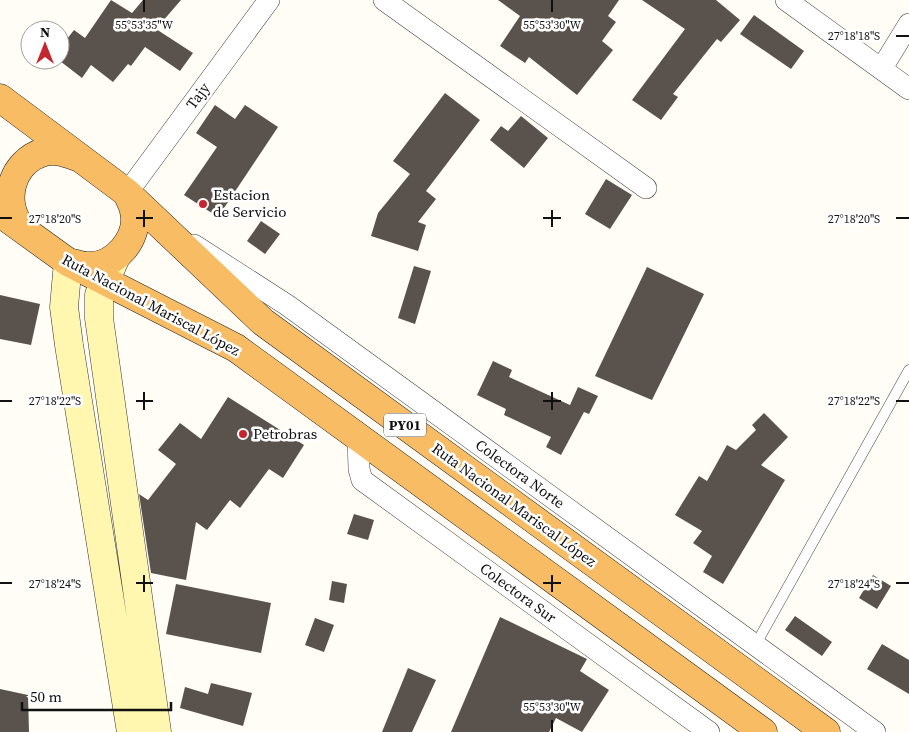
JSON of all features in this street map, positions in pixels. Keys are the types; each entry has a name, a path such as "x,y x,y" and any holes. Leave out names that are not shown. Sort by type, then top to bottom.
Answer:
{"highway":[{"name":"Ruta Nacional Mariscal López","path":"0,98 127,192 263,322 826,732"},
{"path":"29,236 16,223 10,207 9,189 16,172 28,159 44,152 62,151 79,157"},
{"path":"68,262 88,266 108,262 124,250 134,232 135,212 127,192"},
{"name":"Ruta Nacional Mariscal López","path":"0,213 29,236 68,262 236,348 763,732"}],"main road":[{"path":"117,255 99,295 99,318 157,732"},
{"path":"68,262 64,307 69,345 131,732"}],"street":[{"name":"Tajy","path":"127,192 269,0"},
{"path":"384,0 646,188"},
{"path":"786,0 909,89"},
{"path":"882,68 909,24"},
{"name":"Colectora Norte","path":"160,223 287,305 875,732"},
{"name":"Colectora Sur","path":"358,437 358,469 362,480 709,732"}],"lane":[{"path":"0,106 27,117"},
{"path":"756,644 909,370"}],"building":[{"path":"111,0 132,13 143,0 181,0 156,29 193,53 180,71 145,47 131,66 128,64 113,82 91,65 82,78 70,69 70,35 74,30 85,38"},
{"path":"498,0 619,0 608,16 616,22 602,41 613,50 577,95 529,57 525,63 500,46 520,16"},
{"path":"642,0 716,0 740,20 721,42 717,39 673,94 678,97 661,120 632,100 685,29"},
{"path":"754,15 804,51 791,69 740,34"},
{"path":"445,93 480,120 426,191 436,199 418,222 426,225 418,251 371,236 378,213 410,174 393,161"},
{"path":"215,105 235,119 245,105 278,127 218,217 184,195 217,147 196,133"},
{"path":"521,116 548,138 524,168 490,140 501,126 508,131"},
{"path":"606,179 632,195 610,229 585,214"},
{"path":"261,221 280,234 265,254 247,241"},
{"path":"414,266 431,271 415,324 398,318"},
{"path":"647,267 704,294 652,400 595,376"},
{"path":"0,295 40,304 31,345 0,339"},
{"path":"493,361 512,370 509,377 570,405 578,387 598,396 589,414 584,412 561,455 546,447 551,437 504,415 506,409 477,395"},
{"path":"228,397 304,445 283,478 269,469 240,508 230,500 207,530 196,522 186,580 151,573 139,494 148,500 176,464 158,450 180,423 201,439"},
{"path":"764,413 788,437 761,465 785,480 723,584 703,572 712,556 693,543 702,531 675,515 699,476 707,481 727,445 736,450 756,430 752,425"},
{"path":"354,514 374,520 368,540 347,534"},
{"path":"873,575 891,586 877,609 859,598"},
{"path":"332,581 347,584 344,603 329,600"},
{"path":"176,584 271,603 261,653 166,634"},
{"path":"795,616 832,642 822,656 785,630"},
{"path":"500,617 587,659 580,671 609,690 582,732 556,718 549,732 451,732"},
{"path":"315,618 334,625 324,652 305,645"},
{"path":"882,644 909,660 909,694 867,669"},
{"path":"408,668 436,680 412,732 382,732"},
{"path":"211,683 252,693 243,726 180,708 185,687 208,694"},
{"path":"0,689 28,695 29,732 0,732"}],"place":[{"name":"Estacion de Servicio","path":"203,204"},
{"name":"Petrobras","path":"243,434"}]}
